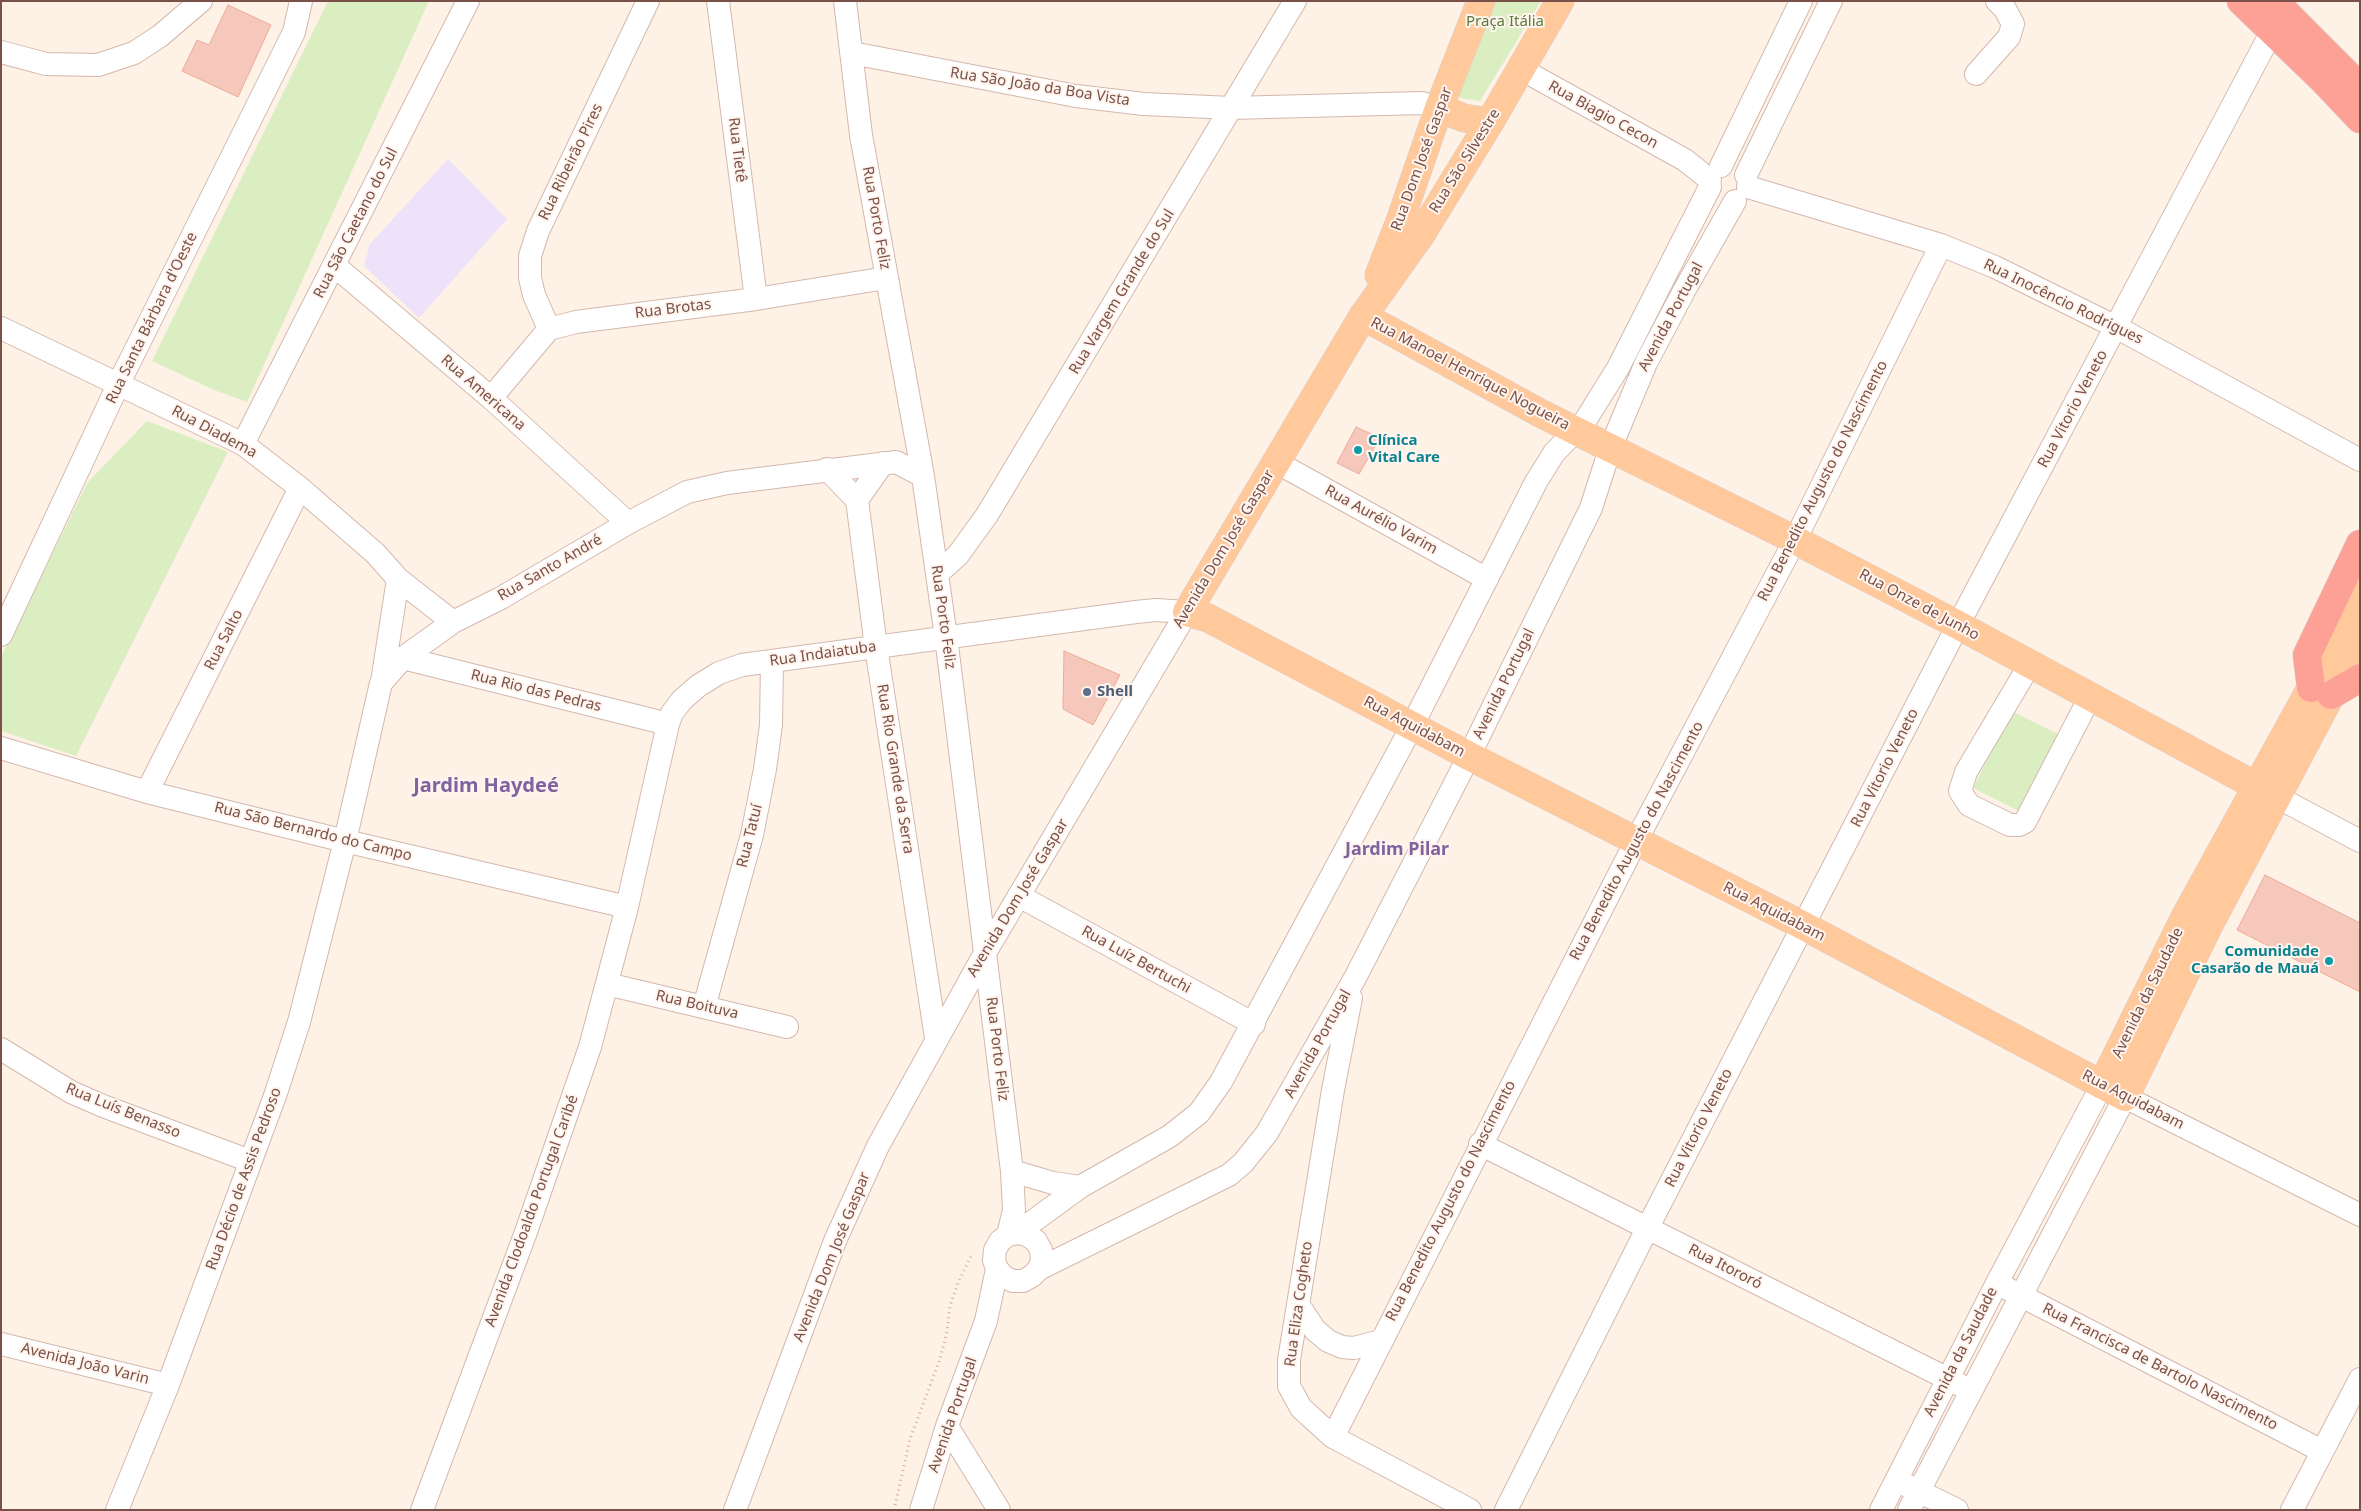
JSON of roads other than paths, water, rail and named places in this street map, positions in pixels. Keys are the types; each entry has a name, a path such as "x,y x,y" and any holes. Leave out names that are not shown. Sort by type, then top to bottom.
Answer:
{"highway":[{"path":"2241,1 2360,119"},
{"path":"2274,1 2360,87"},
{"path":"2360,544 2307,656 2321,691 2360,678"}],"main road":[{"name":"Rua Dom José Gaspar","path":"1363,316 1400,221 1439,108 1481,1"},
{"name":"Rua São Silvestre","path":"1363,316 1422,233 1490,122 1560,1"},
{"path":"1439,108 1464,118 1490,122"},
{"name":"Rua Manoel Henrique Nogueira","path":"1363,316 1576,431"},
{"name":"Avenida Dom José Gaspar","path":"1187,612 1363,316"},
{"name":"Rua Onze de Junho","path":"1576,431 1795,540 1958,625 2267,792"},
{"name":"Avenida da Saudade","path":"2114,1091 2196,952 2267,792 2321,691 2351,642 2360,594"},
{"name":"Rua Aquidabam","path":"1187,612 1208,618 1469,756 1804,926 2114,1091"}],"street":[{"path":"1,52 46,64 98,65 134,54 160,36 201,1"},
{"name":"Rua Santa Bárbara d'Oeste","path":"1,635 119,383 294,32 301,1"},
{"name":"Rua São Caetano do Sul","path":"243,444 468,1"},
{"name":"Rua Ribeirão Pires","path":"549,329 534,295 530,278 530,256 538,231 648,1"},
{"name":"Rua Tietê","path":"718,1 756,299"},
{"name":"Rua Porto Feliz","path":"845,1 861,135 923,476 946,638 1012,1171 1014,1210 1012,1234"},
{"name":"Rua Vargem Grande do Sul","path":"937,574 958,555 987,515 1147,252 1230,108 1295,1"},
{"name":"Avenida Portugal","path":"1012,1234 1080,1187 1170,1136 1199,1112 1222,1082 1412,726 1546,466 1554,453 1585,421 1618,368 1801,1"},
{"name":"Avenida Portugal","path":"986,1321 1031,1275 1229,1175 1243,1164 1268,1133 1355,978 1469,756 1592,508 1610,449 1663,327 1743,188 1831,1"},
{"path":"1976,74 2009,37 2013,24 2005,9 1997,1"},
{"name":"Rua Vitorio Veneto","path":"1506,1510 1648,1228 1958,625 2272,31"},
{"name":"Rua São João da Boa Vista","path":"852,53 1076,96 1144,104 1230,108 1422,103 1439,108"},
{"name":"Rua Biagio Cecon","path":"1521,69 1714,176"},
{"path":"1732,165 1738,167 1743,188 1729,202 1717,198 1714,176 1732,165"},
{"name":"Rua Inocêncio Rodrigues","path":"1743,188 1941,246 1995,267 2116,327 2360,460"},
{"name":"Rua Benedito Augusto do Nascimento","path":"1333,1437 1480,1144 1636,841 1795,540 1941,246"},
{"name":"Rua Americana","path":"335,266 491,398 628,523"},
{"name":"Rua Brotas","path":"549,329 576,322 756,299 886,278"},
{"name":"Rua Diadema","path":"1,328 243,444 300,488 376,554 398,579 453,622"},
{"path":"491,398 549,329"},
{"path":"827,469 857,500 889,462 914,425"},
{"path":"889,462 923,476"},
{"name":"Rua Santo André","path":"345,841 381,682 403,658 453,622 501,598 628,523 687,492 707,486 889,462"},
{"name":"Rua Aurélio Varim","path":"1276,462 1487,579"},
{"name":"Rua Salto","path":"147,792 300,488"},
{"name":"Rua Rio Grande da Serra","path":"857,500 876,647 936,1038"},
{"path":"381,682 398,579"},
{"name":"Rua Indaiatuba","path":"628,907 672,713 682,700 698,686 719,673 742,665 1156,610 1187,612"},
{"name":"Avenida Dom José Gaspar","path":"735,1510 829,1258 855,1194 936,1038 1187,612"},
{"name":"Rua Rio das Pedras","path":"403,658 668,724"},
{"name":"Rua Tatuí","path":"704,1007 752,835 765,769 770,726 772,661"},
{"path":"2030,664 1966,772 1960,791 1969,805 2010,825 2019,825 2025,822 2090,697"},
{"name":"Rua São Bernardo do Campo","path":"1,748 147,792 345,841 628,907"},
{"name":"Rua Onze de Junho","path":"2267,792 2360,841"},
{"name":"Rua Décio de Assis Pedroso","path":"117,1510 168,1385 276,1093 299,1022 345,841"},
{"name":"Rua Luíz Bertuchi","path":"1019,896 1254,1024"},
{"name":"Avenida Clodoaldo Portugal Caribé","path":"422,1510 526,1232 577,1086 608,984 628,907"},
{"name":"Rua Eliza Cogheto","path":"1355,978 1333,1090 1298,1304 1289,1360 1289,1386 1301,1408 1333,1437 1470,1510"},
{"name":"Rua Boituva","path":"608,984 787,1027"},
{"name":"Rua Luís Benasso","path":"1,1049 71,1092 103,1106 250,1161"},
{"path":"1307,1063 1317,1070 1333,1090"},
{"name":"Rua Aquidabam","path":"2114,1091 2360,1215"},
{"name":"Avenida da Saudade","path":"1881,1510 1997,1283 2114,1091"},
{"name":"Avenida da Saudade","path":"1914,1500 2020,1295 2114,1091"},
{"name":"Rua Itororó","path":"1480,1144 1970,1390"},
{"path":"1012,1171 1053,1183 1080,1187"},
{"path":"1012,1234 1027,1235 1038,1245 1042,1260 1031,1275 1013,1281 1004,1277 997,1269 994,1260 995,1250 1000,1241 1012,1234"},
{"name":"Avenida Portugal","path":"921,1510 947,1426 986,1321 997,1269"},
{"name":"Rua Francisca de Bartolo Nascimento","path":"1997,1283 2322,1451"},
{"path":"1298,1304 1315,1330 1328,1341 1342,1347 1354,1348 1381,1341"},
{"name":"Avenida João Varin","path":"1,1344 168,1385"},
{"path":"2292,1510 2360,1379"},
{"path":"947,1426 999,1510"},
{"path":"1896,1480 1914,1500 1957,1510"}],"place":[{"name":"Clínica Vital Care","path":"1358,450"},
{"name":"Shell","path":"1087,692"},
{"name":"Comunidade Casarão de Mauá","path":"2329,961"}],"district":[{"name":"Jardim Haydeé","path":"486,786"},
{"name":"Jardim Pilar","path":"1397,850"}],"park label":[{"name":"Praça Itália","path":"1505,22"}]}
